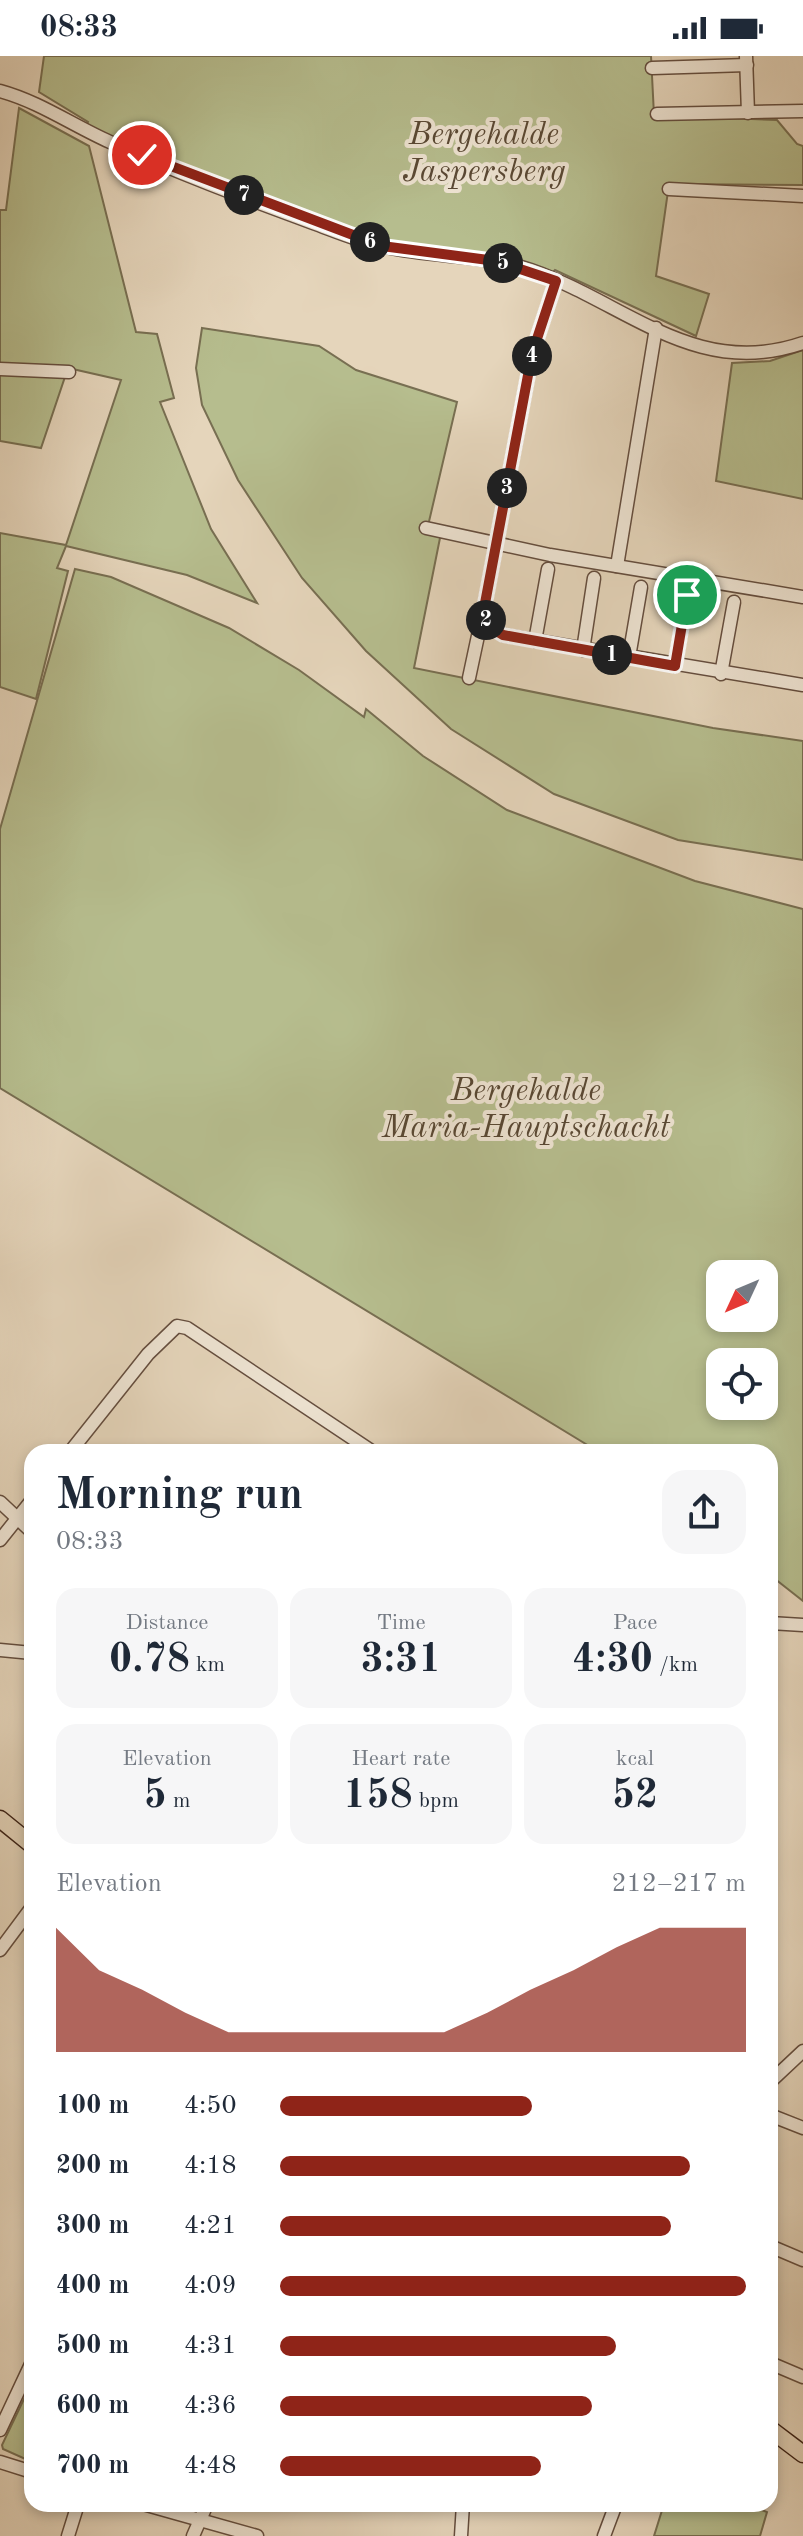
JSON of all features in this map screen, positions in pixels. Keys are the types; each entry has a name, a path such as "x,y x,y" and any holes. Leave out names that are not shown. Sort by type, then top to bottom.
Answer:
{"main road":[{"path":"0,1819 24,1838"},
{"path":"778,2435 803,2454"}],"street":[{"path":"652,68 747,60 748,113"},
{"path":"0,91 48,108 108,142 370,242 496,261 556,281 693,345 729,355 775,353 803,343"},
{"path":"657,114 803,111"},
{"path":"669,189 803,196"},
{"path":"556,281 532,354 483,614 487,625 503,635 721,674 803,685"},
{"path":"617,566 656,328"},
{"path":"0,369 69,372"},
{"path":"426,528 617,566 803,597"},
{"path":"535,641 548,569"},
{"path":"583,650 594,578"},
{"path":"629,657 641,587"},
{"path":"675,666 687,595"},
{"path":"721,674 734,602"},
{"path":"469,678 479,631 487,625"},
{"path":"76,1444 148,1354 177,1326 187,1328 361,1444"},
{"path":"0,1502 24,1525"},
{"path":"0,1540 24,1510"},
{"path":"778,1623 803,1625"},
{"path":"0,1650 24,1652"},
{"path":"0,1950 24,1918"},
{"path":"778,2074 803,2051"},
{"path":"778,2118 803,2128"},
{"path":"778,2249 803,2260"},
{"path":"778,2366 803,2377"},
{"path":"0,2430 24,2379"},
{"path":"0,2462 24,2470"},
{"path":"68,2536 76,2512"},
{"path":"171,2512 257,2536"},
{"path":"193,2536 203,2512"},
{"path":"461,2536 462,2512"},
{"path":"604,2536 613,2512"}],"green space":[{"name":"Bergehalde Jaspersberg","path":"44,56 651,56 654,115 777,120 797,144 803,146 803,185 669,184 656,276 709,294 696,336 555,270 552,273 498,255 382,241 155,158 86,127 88,122 39,92"},
{"path":"19,108 89,146 136,332 157,334 174,398 160,402 211,529 257,603 187,575 66,546 57,568 68,571 36,699 0,687 0,533 66,545 121,380 68,368 41,448 0,441 0,210 6,210"},
{"path":"202,328 319,346 356,370 457,402 427,530 441,533 414,668 713,728 803,741 803,860 678,840 554,794 451,729 366,651 302,578 238,480 202,405 196,368"},
{"path":"803,350 803,499 716,481 732,363 770,361"},
{"name":"Bergehalde Maria-Hauptschacht","path":"75,569 111,577 229,628 299,670 364,717 366,709 423,756 507,810 695,881 803,909 803,1601 778,1581 778,1444 586,1444 0,1088 0,829"},
{"path":"24,2399 24,2458 3,2449 2,2445"},
{"path":"662,2512 767,2512 760,2536 654,2536"}],"route":[{"path":"142,155 311,222 382,246 496,261 531,270 556,281 532,354 483,614 487,625 503,635 675,666 687,595"}]}
